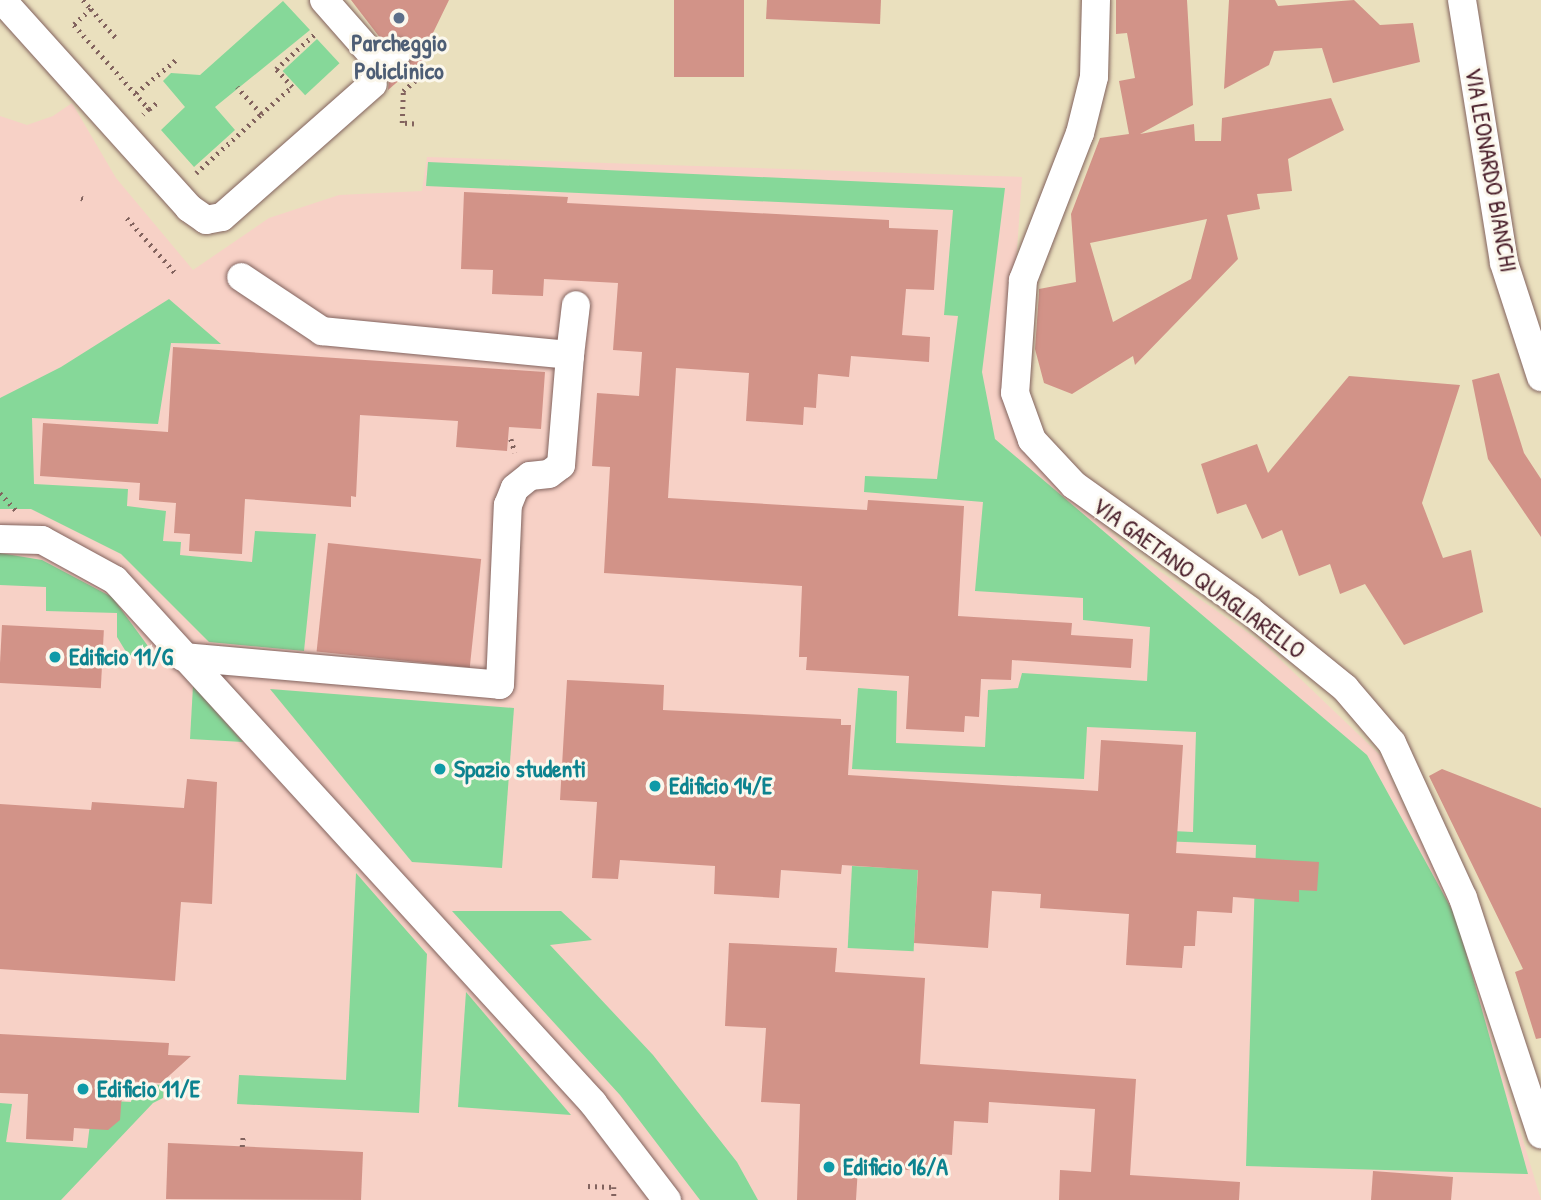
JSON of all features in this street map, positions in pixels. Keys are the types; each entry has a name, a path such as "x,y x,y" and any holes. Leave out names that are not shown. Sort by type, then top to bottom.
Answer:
{"street":[{"path":"2,0 197,216 214,220 228,211 373,84"},
{"path":"324,0 382,66 397,52"},
{"name":"VIA GAETANO QUAGLIARELLO","path":"1096,0 1094,77 1080,132 1023,280 1015,393 1032,440 1074,485 1248,610 1345,688 1392,743 1463,898 1541,1134"},
{"name":"VIA LEONARDO BIANCHI","path":"1462,0 1504,263 1541,377"},
{"path":"241,276 322,331 570,355"},
{"path":"183,656 500,685 508,505 514,488 530,475 549,474 561,465 576,305"},
{"path":"0,539 42,540 115,580 593,1104 667,1200"}],"path":[{"path":"83,0 117,39"},
{"path":"91,9 74,25 149,109"},
{"path":"197,172 292,87 276,69 314,34"},
{"path":"136,93 178,58"},
{"path":"414,124 402,124 403,91 421,76"},
{"path":"237,87 261,114"},
{"path":"151,125 143,115 158,102"},
{"path":"186,164 228,211"},
{"path":"127,218 177,275"},
{"path":"0,493 22,516"},
{"path":"242,1147 243,1135"},
{"path":"587,1186 614,1187 614,1200"}],"shaded area":[{"path":"72,103 116,178 193,270 269,218 339,195 422,191 427,157 1022,177 1006,412 1025,449 1131,551 1264,644 1381,756 1456,917 1541,1200 0,1200 0,116 27,125 53,116"}],"green space":[{"path":"283,1 310,30 215,107 235,130 194,167 161,130 185,107 163,81 171,73 200,75"},
{"path":"317,39 340,63 305,95 283,71"},
{"path":"428,162 1005,188 982,372 995,439 1367,755 1456,917 1528,1174 1246,1166 1256,845 1090,838 1090,827 1193,832 1196,732 1087,727 1084,779 852,769 858,688 897,691 896,743 985,747 988,690 1018,688 1022,673 1147,681 1150,627 1083,620 1083,598 975,591 983,502 864,492 865,476 937,479 958,316 944,315 953,210 426,186"},
{"path":"169,299 221,344 171,343 158,424 32,418 34,484 128,489 127,506 166,511 163,541 181,542 180,555 252,562 255,531 316,534 304,651 209,642 121,554 31,509 0,509 0,398 61,367"},
{"path":"0,553 42,560 112,597 156,657 128,655 117,637 117,613 46,611 46,587 0,585"},
{"path":"193,686 243,742 190,739"},
{"path":"270,689 514,708 502,868 412,862"},
{"path":"852,866 918,869 914,951 848,948"},
{"path":"356,873 427,954 419,1113 237,1104 239,1075 346,1080"},
{"path":"452,911 561,911 592,940 550,945 653,1055 737,1162 758,1200 700,1200 620,1095"},
{"path":"466,992 571,1115 458,1107"},
{"path":"134,1084 164,1085 163,1098 153,1103 61,1200 0,1200 0,1103 12,1104 6,1142 87,1148 93,1100 131,1102"}],"building":[{"name":"Parcheggio Policlinico","path":"351,0 449,0 432,35 431,53 388,90 389,80 412,59 413,49 402,37 384,43"},
{"path":"674,0 744,0 744,77 674,77"},
{"path":"767,0 881,0 880,24 766,19"},
{"path":"1116,0 1187,0 1193,105 1140,134 1194,124 1195,141 1221,141 1222,118 1331,98 1344,130 1288,159 1292,191 1257,194 1260,209 1227,215 1238,259 1135,365 1133,356 1072,394 1044,383 1035,349 1039,289 1076,282 1071,214 1100,138 1129,134 1119,81 1135,78 1127,33 1116,34","holes":["1207,219 1191,279 1113,322 1090,243"]},
{"path":"1229,0 1275,0 1278,6 1354,0 1380,25 1413,23 1420,62 1333,83 1322,48 1274,51 1269,65 1224,89"},
{"path":"464,192 568,197 567,203 889,220 889,228 938,230 934,290 906,289 902,335 930,337 929,362 851,356 849,377 818,374 816,408 804,407 803,425 746,421 749,373 676,368 668,498 867,510 868,500 964,506 958,616 1072,623 1071,635 1133,639 1131,668 1012,660 1011,680 981,679 979,717 965,716 964,732 906,729 909,676 806,670 807,657 799,657 802,586 604,573 610,467 592,466 597,393 639,396 642,352 613,350 618,283 544,279 543,296 492,294 493,270 461,269"},
{"path":"173,347 545,372 541,429 509,427 507,451 456,447 458,421 360,415 356,497 351,496 351,507 245,499 242,554 189,551 190,534 174,533 176,503 139,500 140,483 40,476 43,423 168,432"},
{"path":"1499,373 1524,453 1541,479 1541,537 1488,459 1472,380"},
{"path":"1349,376 1460,385 1422,503 1443,558 1471,550 1483,612 1404,645 1365,584 1340,594 1330,564 1299,576 1282,530 1262,539 1246,504 1217,514 1201,464 1257,444 1268,473"},
{"path":"328,543 481,559 470,668 317,651"},
{"name":"Edificio 11/G","path":"2,625 104,630 101,688 0,683"},
{"path":"567,680 664,685 663,710 841,719 841,725 851,725 848,775 1098,791 1101,740 1183,745 1176,853 1319,862 1317,891 1299,890 1299,902 1233,897 1232,913 1197,911 1195,946 1184,946 1182,968 1126,965 1129,914 1040,908 1041,894 992,891 988,948 914,943 918,870 842,865 841,874 781,870 779,898 714,894 715,866 620,860 618,879 592,878 597,802 560,800"},
{"path":"1442,769 1541,808 1541,1038 1536,1039 1515,972 1523,969 1429,776"},
{"path":"187,779 217,782 212,904 181,902 175,981 0,969 0,804 91,810 92,802 184,808"},
{"path":"729,943 837,948 835,972 925,978 920,1064 1136,1079 1130,1175 1240,1182 1239,1200 1059,1200 1060,1170 1091,1172 1095,1109 989,1102 988,1123 954,1121 952,1155 942,1154 940,1172 858,1167 856,1200 797,1200 800,1104 761,1102 766,1028 725,1026"},
{"name":"Edificio 11/E","path":"0,1034 169,1043 168,1055 191,1056 161,1083 123,1081 120,1120 108,1130 74,1128 73,1141 26,1139 28,1094 0,1093"},
{"path":"168,1143 363,1152 361,1200 166,1199"},
{"path":"1373,1171 1453,1177 1451,1200 1371,1200"}],"place":[{"name":"Parcheggio Policlinico","path":"399,18"},
{"name":"Edificio 11/G","path":"55,657"},
{"name":"Spazio studenti","path":"440,769"},
{"name":"Edificio 14/E","path":"655,786"},
{"name":"Edificio 11/E","path":"83,1089"},
{"name":"Edificio 16/A","path":"829,1167"}]}
